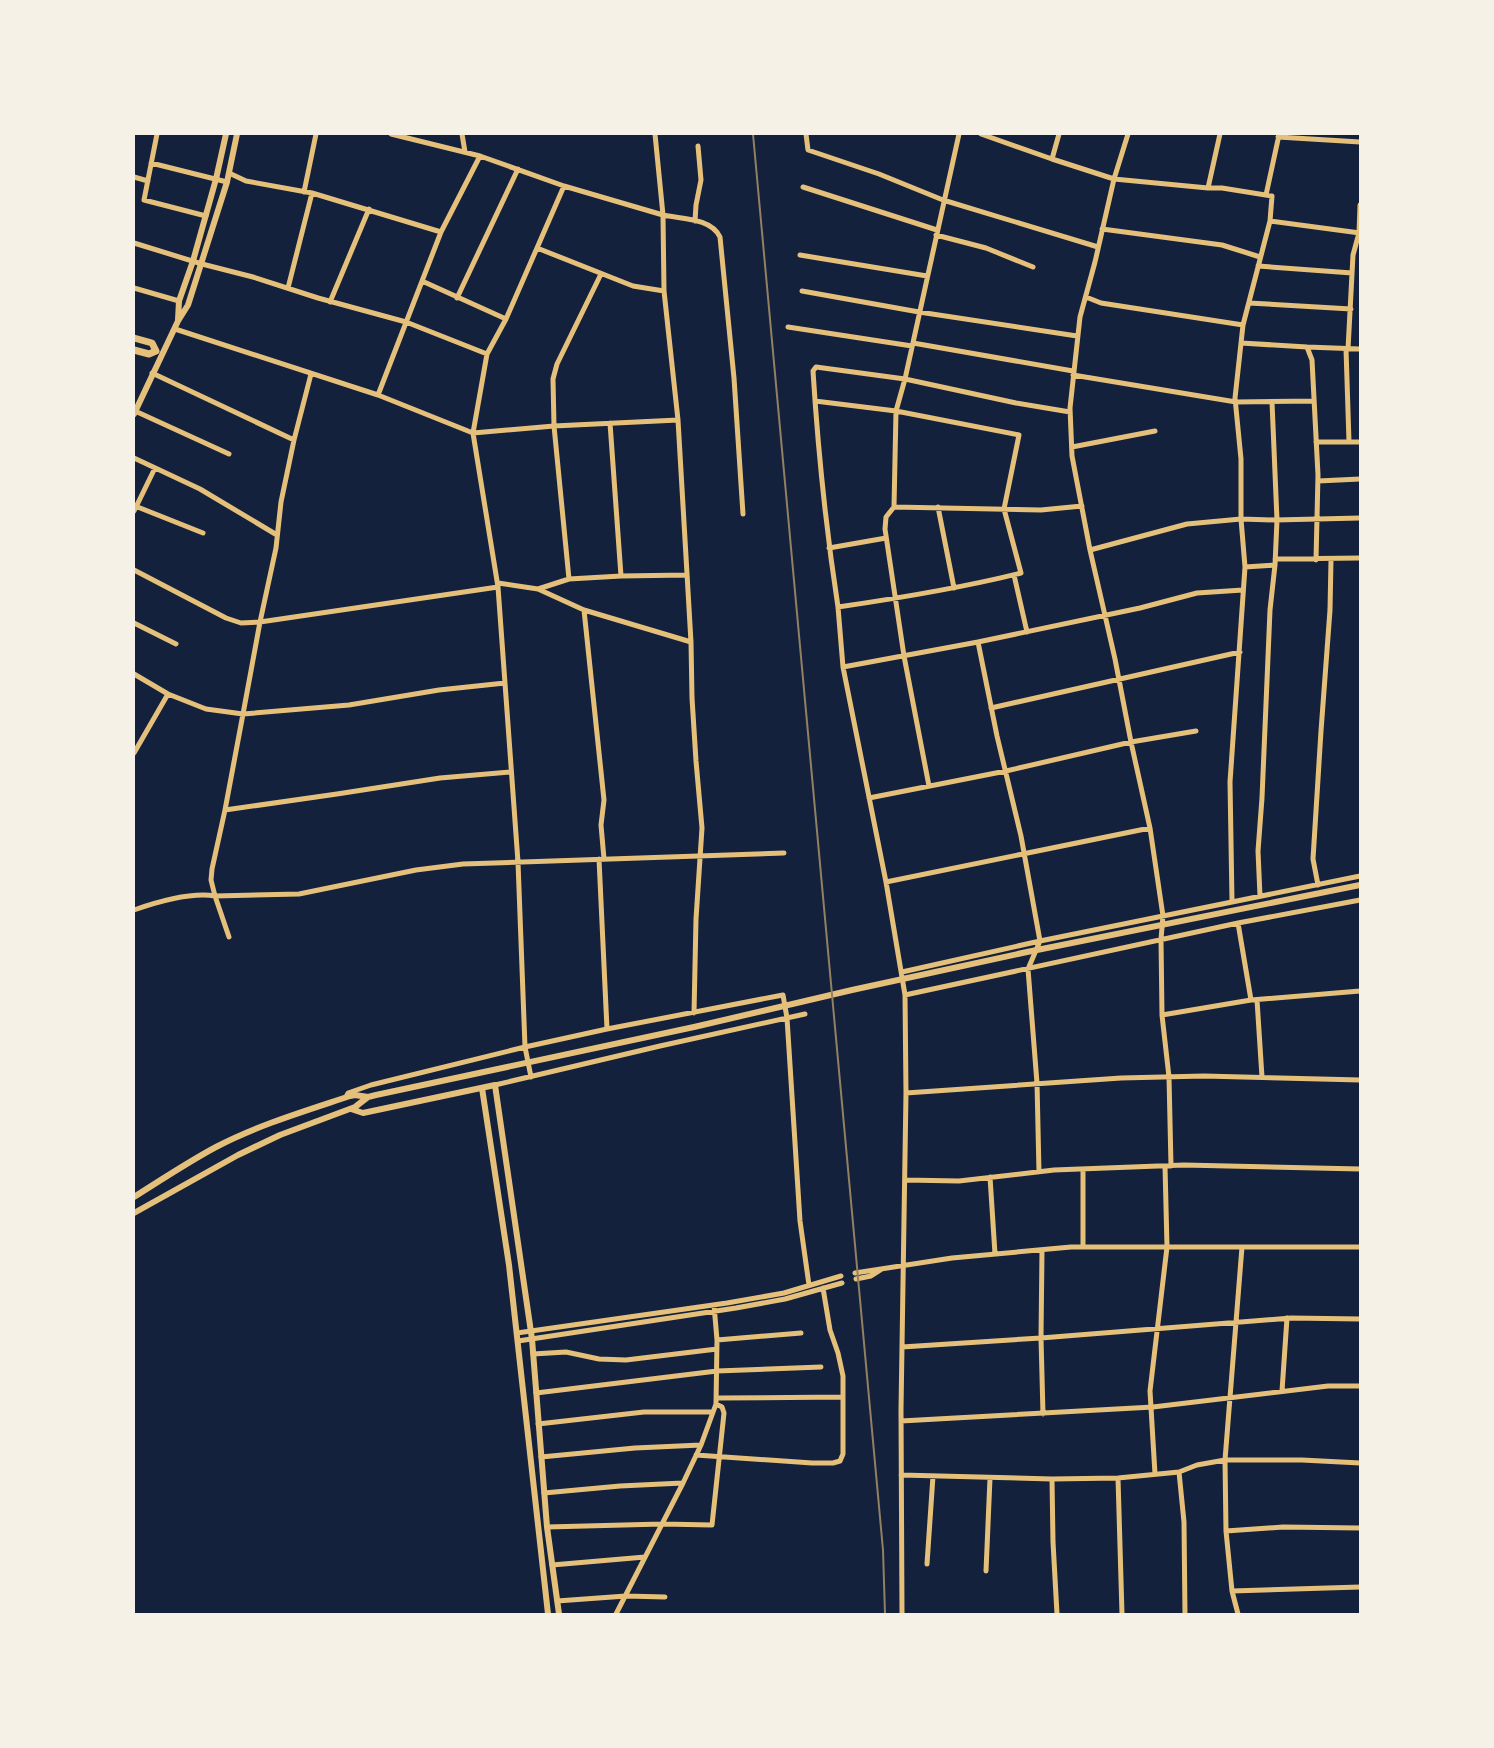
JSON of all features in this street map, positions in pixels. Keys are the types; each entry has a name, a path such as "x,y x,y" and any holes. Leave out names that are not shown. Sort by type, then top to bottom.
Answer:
{"main road":[{"path":"134,338 152,343 160,352"},
{"path":"134,350 149,354 160,352"}],"street":[{"path":"157,134 145,201 206,216"},
{"path":"178,321 179,301 194,261 226,134"},
{"path":"229,454 134,413 160,352 188,305 227,182 237,134"},
{"path":"304,192 316,134"},
{"path":"392,134 480,156 564,186 715,228 721,241 734,378 743,514"},
{"path":"462,134 465,152"},
{"path":"655,134 663,215 664,291 678,420 691,642 692,698 702,828 696,919 694,1013"},
{"path":"806,134 808,150 879,174 943,200 1098,247"},
{"path":"929,786 904,656 885,529 886,517 894,507 896,411 906,379 958,134"},
{"path":"981,134 1114,179 1222,188 1272,195 1270,221 1243,325 1236,402 1241,459 1241,519 1245,567 1230,782 1232,901"},
{"path":"1052,159 1059,134"},
{"path":"1128,134 1114,179 1080,317 1070,412 1072,447 1090,550 1106,616 1149,828 1163,916 1162,1015 1169,1077 1167,1247 1150,1391 1155,1474"},
{"path":"1208,188 1220,134"},
{"path":"1266,195 1279,135 1360,142"},
{"path":"695,221 701,180 698,146"},
{"path":"378,395 441,232 480,156"},
{"path":"151,163 227,182"},
{"path":"457,297 518,169"},
{"path":"229,173 246,181 312,193 441,232"},
{"path":"134,177 148,181"},
{"path":"531,1077 525,1047 518,862 498,585 473,433 487,354 506,319 564,186"},
{"path":"803,187 986,248 1033,267"},
{"path":"288,288 312,193"},
{"path":"1349,442 1347,349 1353,255 1360,233 1360,205"},
{"path":"330,302 369,209"},
{"path":"1270,221 1360,233"},
{"path":"1102,229 1222,245 1260,257"},
{"path":"134,243 330,302 406,322 487,354"},
{"path":"537,248 633,286 664,291"},
{"path":"800,255 927,276"},
{"path":"1258,266 1352,273"},
{"path":"569,579 554,426 553,380 555,369 601,274"},
{"path":"422,281 506,319"},
{"path":"134,288 179,301"},
{"path":"802,291 919,312 1077,336"},
{"path":"1086,297 1101,303 1243,325"},
{"path":"1249,303 1351,309"},
{"path":"788,327 912,345 1236,402 1314,401"},
{"path":"175,329 378,395 473,433 554,426 678,420"},
{"path":"1241,343 1360,349"},
{"path":"1307,347 1311,360 1318,481 1316,560"},
{"path":"902,1614 901,1421 906,1093 905,995 886,882 843,667 838,607 829,548 813,371 816,367 906,379 1016,403 1070,412"},
{"path":"152,373 294,440"},
{"path":"229,936 215,896 211,880 212,869 277,535 281,502 311,374"},
{"path":"815,401 896,411 1019,435 1004,509 1021,573 954,588 838,607"},
{"path":"1260,896 1258,851 1263,787 1269,610 1277,520 1272,402"},
{"path":"610,423 621,576"},
{"path":"1072,447 1155,431"},
{"path":"1316,442 1360,442"},
{"path":"134,458 200,489 277,535"},
{"path":"155,468 134,509 203,533"},
{"path":"1318,481 1360,479"},
{"path":"894,507 1041,510 1082,506"},
{"path":"938,507 954,588"},
{"path":"1090,550 1187,524 1241,519 1360,518"},
{"path":"829,548 886,538"},
{"path":"1245,567 1275,562 1360,558"},
{"path":"1318,885 1314,859 1330,610 1331,560"},
{"path":"134,570 234,621 260,622 498,585 538,588 569,579 686,575"},
{"path":"1014,575 1027,632"},
{"path":"538,588 584,610 691,642"},
{"path":"843,667 1106,616 1197,593 1243,590"},
{"path":"584,610 604,800 601,825 608,1029"},
{"path":"134,623 176,644"},
{"path":"978,642 1040,941 1028,969 1037,1083 1039,1172"},
{"path":"992,708 1240,652"},
{"path":"134,674 168,694 206,709 243,714 349,705 439,690 505,683"},
{"path":"135,749 168,694"},
{"path":"869,798 1006,771 1131,742 1196,731"},
{"path":"225,810 440,778 511,772"},
{"path":"886,882 1149,828"},
{"path":"134,910 149,904 204,894 215,896 299,894 416,870 463,864 784,854"},
{"path":"902,972 1040,941 1360,876"},
{"path":"134,1213 238,1155 280,1135 351,1109 368,1097 1027,952 1360,885"},
{"path":"905,995 1161,939 1360,900"},
{"path":"1238,923 1254,1000 1262,1077"},
{"path":"1162,1015 1254,1000 1360,991"},
{"path":"346,1097 348,1093 371,1085 525,1047 783,995 787,1018 800,1221 809,1286"},
{"path":"351,1109 363,1113 805,1014"},
{"path":"906,1093 1037,1083 1169,1077 1360,1080"},
{"path":"495,1085 532,1339 547,1527 559,1614"},
{"path":"482,1088 509,1265 548,1614"},
{"path":"134,1197 203,1154 234,1138 272,1122 346,1097 355,1095 368,1097"},
{"path":"904,1180 959,1181 1039,1172 1168,1166 1360,1169"},
{"path":"1083,1169 1083,1247"},
{"path":"990,1177 995,1254"},
{"path":"855,1272 995,1254 1083,1247 1360,1246"},
{"path":"1238,1614 1232,1590 1226,1531 1225,1460 1242,1248"},
{"path":"1042,1250 1043,1414"},
{"path":"856,1280 874,1275 883,1268"},
{"path":"517,1333 530,1331 714,1308 785,1299 823,1288 842,1279 714,1308 518,1341"},
{"path":"696,1455 812,1463 840,1461 843,1454 843,1376 830,1330 823,1288"},
{"path":"616,1614 696,1455 717,1401 717,1340 714,1308"},
{"path":"902,1347 1287,1318 1360,1319"},
{"path":"1282,1391 1287,1318"},
{"path":"717,1340 801,1333"},
{"path":"533,1354 566,1352 599,1359 626,1360 717,1349"},
{"path":"536,1393 717,1371 821,1367"},
{"path":"901,1421 1150,1407 1328,1386 1360,1386"},
{"path":"717,1401 843,1397"},
{"path":"547,1527 712,1525 724,1413 717,1401"},
{"path":"538,1424 644,1412 713,1412"},
{"path":"541,1457 635,1448 700,1445"},
{"path":"902,1475 1052,1479 1118,1478 1179,1472 1197,1465 1225,1460 1360,1463"},
{"path":"1179,1472 1184,1522 1185,1614"},
{"path":"927,1564 933,1476"},
{"path":"986,1571 990,1478"},
{"path":"1118,1478 1122,1614"},
{"path":"1052,1479 1057,1614"},
{"path":"544,1493 682,1483"},
{"path":"1226,1531 1283,1527 1360,1528"},
{"path":"552,1565 645,1557"},
{"path":"1232,1590 1360,1587"},
{"path":"557,1601 626,1596 665,1597"}],"railway":[{"path":"753,134 883,1550 885,1614"}]}
